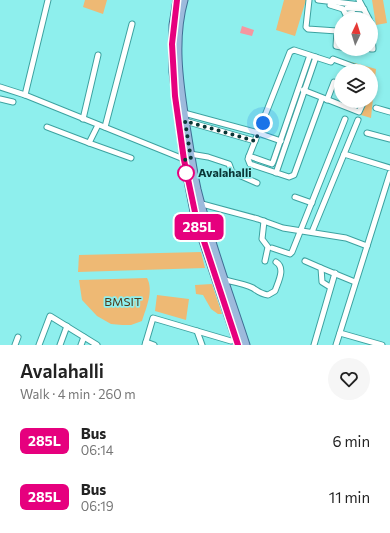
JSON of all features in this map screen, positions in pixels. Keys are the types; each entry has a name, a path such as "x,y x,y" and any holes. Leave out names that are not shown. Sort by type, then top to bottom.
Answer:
{"main road":[{"path":"177,0 172,44 175,96 188,158 246,345"},
{"path":"184,0 178,42 188,158 196,217 238,345"}],"street":[{"path":"25,95 48,0"},
{"path":"308,0 306,27 308,29 334,31"},
{"path":"318,1 361,4"},
{"path":"318,1 320,4 343,9 344,12"},
{"path":"347,8 361,4"},
{"path":"105,127 132,24"},
{"path":"334,82 324,99 294,176 289,177 250,164 248,160 249,156 290,52 294,50 331,62 333,59 346,64"},
{"path":"83,119 98,55"},
{"path":"249,156 272,164 299,89 313,56"},
{"path":"276,173 305,91 313,56"},
{"path":"0,87 25,95 98,125 188,158 208,157 229,164 232,172 257,183"},
{"path":"299,89 334,103"},
{"path":"0,99 13,102"},
{"path":"348,108 359,112 361,108"},
{"path":"376,108 390,112"},
{"path":"184,112 281,141"},
{"path":"272,248 291,253 345,119"},
{"path":"312,232 358,120"},
{"path":"185,121 255,141"},
{"path":"89,143 98,125"},
{"path":"47,127 130,158"},
{"path":"367,133 390,139"},
{"path":"344,154 390,168"},
{"path":"336,345 390,173"},
{"path":"295,197 312,203"},
{"path":"202,204 300,232 312,232 346,238 367,246"},
{"path":"264,221 262,239 268,249 265,261"},
{"path":"305,261 355,282"},
{"path":"225,280 242,284 253,288 261,294 268,295 275,291 281,270 280,264 276,262"},
{"path":"321,268 322,282 330,288"},
{"path":"314,345 335,273"},
{"path":"39,345 50,316 97,345"},
{"path":"154,345 145,344 153,318 231,341"},
{"path":"60,345 67,326"},
{"path":"197,331 202,345"},
{"path":"340,333 382,345"},
{"path":"15,345 18,337"},
{"path":"81,345 84,337"}],"green space":[{"path":"85,0 107,0 103,14 83,7"},
{"path":"284,0 306,0 295,36 276,30"},
{"path":"372,0 383,0 387,23 378,25 378,12 374,12"},
{"path":"337,58 358,64 352,64"},
{"path":"364,108 372,108 371,118 361,115"},
{"path":"201,252 205,268 78,272 79,255"},
{"name":"BMSIT","path":"147,278 150,294 142,321 131,325 111,324 97,316 82,300 79,280"},
{"path":"212,284 222,314 218,314 211,309 203,295 196,294 195,285"},
{"path":"157,295 189,299 186,320 155,311"}],"shaded area":[{"path":"242,26 254,30 252,36 240,33"}],"bus line":[{"name":"285L","path":"177,0 172,44 173,72 177,118 184,160 196,217 238,345"}],"place":[{"name":"Avalahalli","path":"186,173"}],"route":[{"path":"186,173 184,160 191,159 185,121 255,141 263,123"}]}
